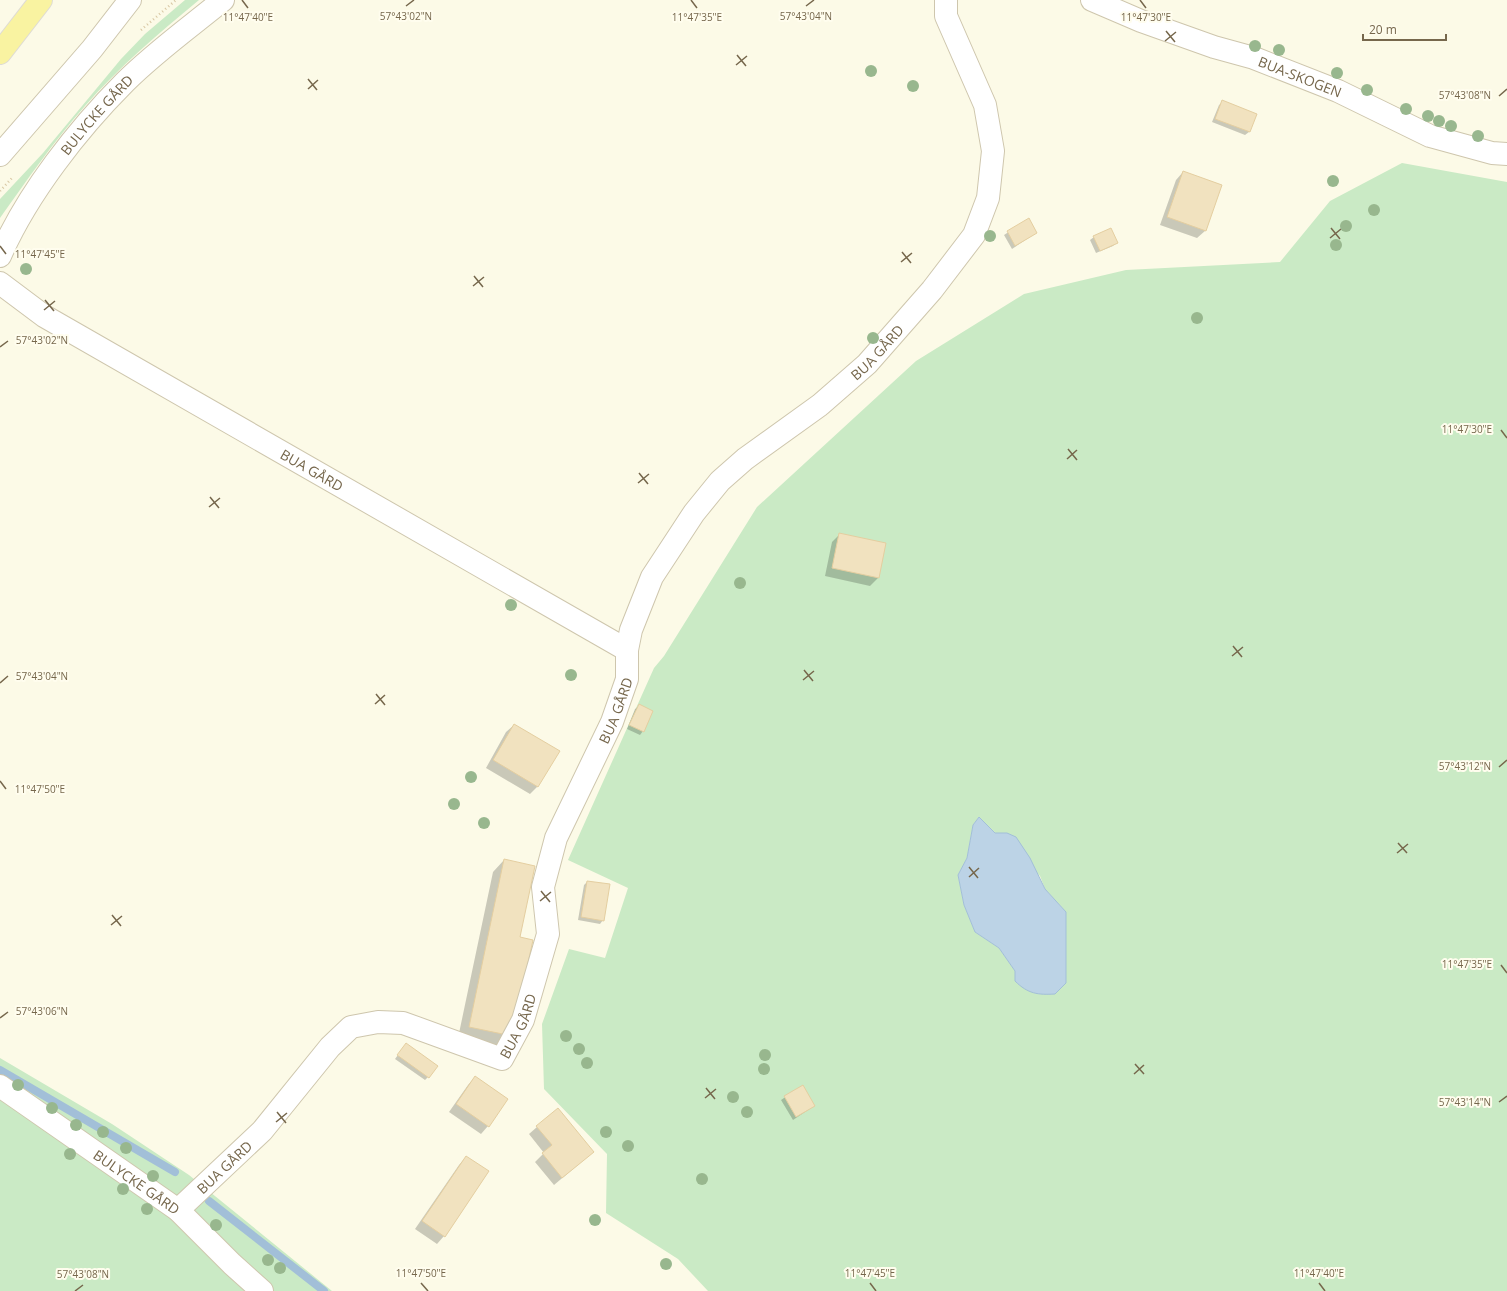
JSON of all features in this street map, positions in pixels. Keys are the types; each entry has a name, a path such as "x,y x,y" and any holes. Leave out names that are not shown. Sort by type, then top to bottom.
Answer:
{"main road":[{"path":"0,53 41,0"}],"street":[{"path":"0,155 92,49 130,0"},
{"name":"BULYCKE GÅRD","path":"0,256 22,213 84,127 126,81 223,0"},
{"name":"BUA GÅRD","path":"178,1210 262,1131 330,1047 351,1027 378,1022 402,1023 502,1059 523,1020 548,934 543,887 556,838 612,722 627,679 628,650 631,630 652,577 694,513 720,481 745,459 820,405 867,364 932,290 974,236 988,198 992,151 985,105 946,16 946,0"},
{"name":"BUA-SKOGEN","path":"1092,0 1142,21 1214,47 1254,58 1338,91 1430,136 1492,153 1507,154"},
{"name":"BUA GÅRD","path":"0,283 44,316 628,650"},
{"name":"BULYCKE GÅRD","path":"0,1086 178,1210 232,1264 262,1291"}],"green space":[{"path":"185,0 199,0 140,51 98,92 52,147 0,218 0,199 43,153 121,59 145,34"},
{"path":"1402,163 1507,182 1507,1291 708,1291 678,1259 606,1213 607,1154 544,1089 542,1024 569,949 605,958 628,888 568,860 654,668 664,656 757,507 916,361 1024,294 1126,270 1280,262 1330,201","holes":["979,817 1040,876 1045,889 1066,912 1066,983 1015,971 999,948 975,932 964,905 958,875 967,858 973,825"]},
{"path":"0,1058 112,1124 189,1175 332,1291 0,1291"}],"water":[{"path":"979,817 995,833 1007,833 1016,837 1030,858 1045,889 1066,912 1066,983 1055,994 1034,993 1024,989 1015,981 1015,971 999,948 975,932 964,905 958,875 967,858 973,825"}],"building":[{"path":"1222,100 1257,114 1250,132 1215,119"},
{"path":"1183,171 1222,185 1206,231 1167,217"},
{"path":"1029,218 1037,233 1015,246 1007,231"},
{"path":"1111,228 1118,243 1100,251 1093,236"},
{"path":"839,533 886,543 879,578 832,568"},
{"path":"639,704 653,711 644,732 629,725"},
{"path":"514,724 560,751 538,787 493,760"},
{"path":"504,859 535,866 520,937 533,940 512,1036 469,1027"},
{"path":"587,881 610,884 604,921 581,917"},
{"path":"406,1043 438,1066 429,1078 397,1055"},
{"path":"475,1076 508,1099 489,1127 456,1104"},
{"path":"803,1085 815,1106 796,1117 784,1096"},
{"path":"558,1108 594,1152 562,1178 542,1153 552,1145 536,1126"},
{"path":"466,1156 489,1171 445,1237 422,1221"}],"waterway":[{"path":"0,1070 175,1172"},
{"path":"209,1201 324,1291"}]}
